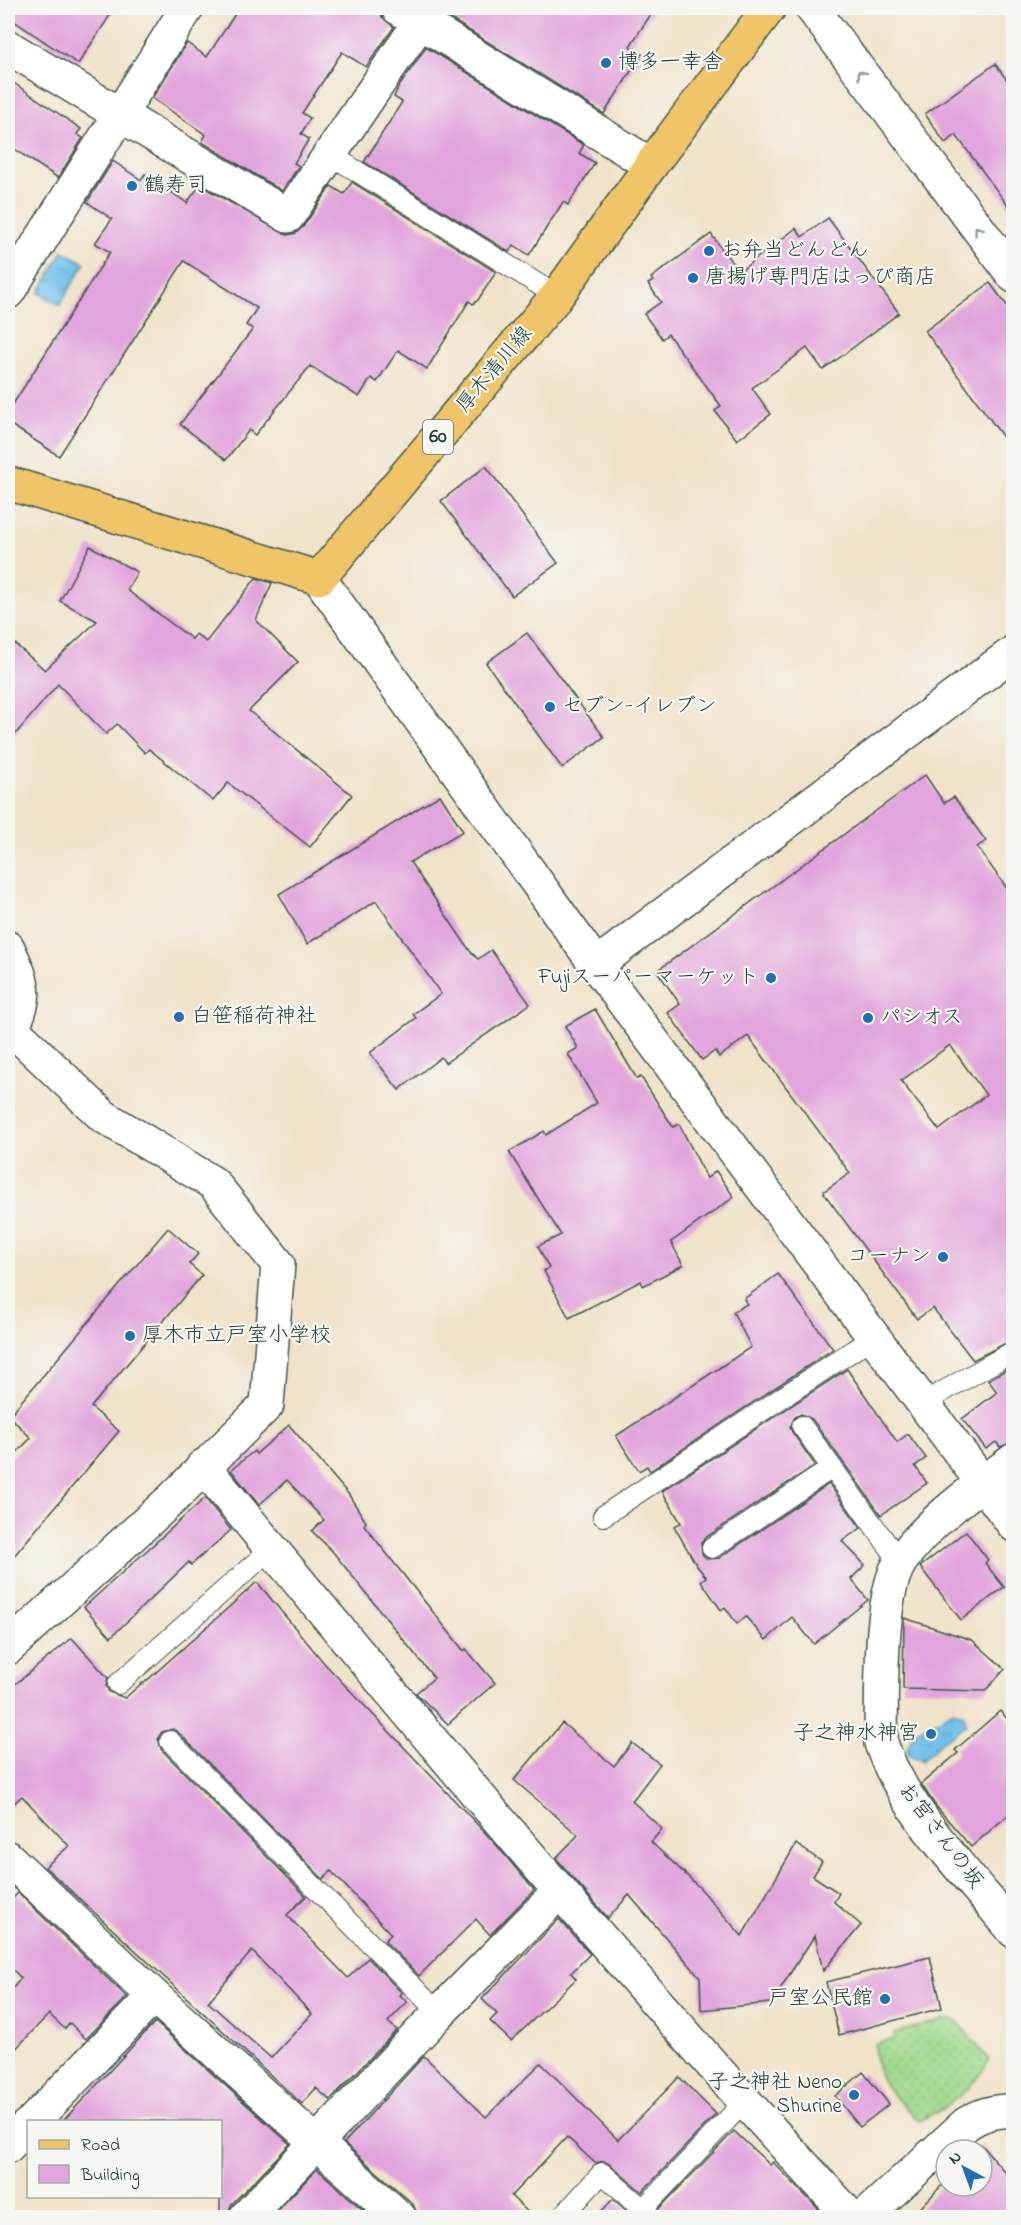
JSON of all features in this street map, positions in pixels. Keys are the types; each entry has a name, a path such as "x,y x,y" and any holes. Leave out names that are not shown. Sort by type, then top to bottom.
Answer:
{"main road":[{"name":"厚木清川線","path":"319,578 557,296 651,165 769,8"},
{"path":"8,483 319,578"}],"street":[{"path":"8,292 187,8"},
{"path":"812,8 1014,276"},
{"path":"8,47 288,216 331,155 409,15 651,165"},
{"path":"319,578 596,965 921,1404 1014,1525"},
{"path":"596,965 1014,652"},
{"path":"8,948 23,983 22,1010 11,1028 103,1116 213,1183 278,1264 267,1405 172,1499 8,1648"},
{"name":"お宮さんの坂","path":"1014,1460 981,1484 926,1533 900,1562 887,1607 880,1743 887,1763 913,1807 1014,1931"},
{"path":"203,1466 560,1891 744,2102 849,2215 855,2217"},
{"path":"8,1858 154,1996 400,2217"},
{"path":"245,2217 439,2013 560,1891"},
{"path":"33,2120 154,1996"},
{"path":"863,2217 966,2124 978,2116 999,2110 1014,2111"},
{"path":"8,2146 27,2126"}],"lane":[{"path":"331,155 557,296"},
{"path":"603,1516 872,1338"},
{"path":"921,1404 1014,1351"},
{"path":"802,1426 900,1562"},
{"path":"712,1548 831,1468"},
{"path":"118,1684 271,1549"},
{"path":"170,1741 439,2013"},
{"path":"561,2217 602,2173 643,2209 744,2102"}],"green space":[{"path":"945,2019 957,2021 989,2060 968,2089 960,2096 919,2121 881,2079 875,2057 875,2044 894,2039 894,2033"}],"water":[{"path":"63,251 85,263 60,305 39,293"},
{"path":"954,1711 964,1714 966,1725 943,1741 922,1761 909,1756 907,1748 915,1732"}],"building":[{"path":"8,8 115,8 78,64 8,17"},
{"path":"239,8 379,8 382,17 394,27 366,67 342,52 302,113 310,118 301,134 309,139 294,163 299,166 282,191 202,142 206,135 152,98 187,43 207,57"},
{"path":"433,8 655,8 630,46 642,54 604,114"},
{"path":"426,47 584,145 579,153 595,163 568,205 563,202 529,255 514,245 509,252 364,162 402,102 394,97 398,88"},
{"path":"995,64 1014,89 1014,214 956,135 945,143 925,114"},
{"path":"8,79 81,129 77,134 83,138 58,178 8,145"},
{"path":"113,161 141,180 145,174 187,203 200,185 287,235 296,233 303,227 331,186 344,194 352,182 496,272 478,300 473,304 469,301 427,369 398,350 377,382 371,378 359,397 310,366 255,435 249,430 226,460 180,424 253,329 246,325 257,308 184,261 59,456 8,423 8,412 110,252 95,243 112,219 87,202"},
{"path":"828,218 899,313 823,370 807,348 752,388 771,414 737,440 715,411 721,406 668,334 662,339 644,314 661,302 648,284 653,281 651,278 711,234 739,272 796,228 802,237"},
{"path":"990,283 1014,315 1014,452 925,331"},
{"path":"486,466 558,563 512,596 441,501"},
{"path":"90,546 137,572 127,590 192,639 196,634 206,642 256,578 272,583 256,620 298,662 249,711 352,795 310,847 228,783 213,801 149,749 145,753 117,724 106,734 58,684 8,743 8,638 45,670 97,621 60,601"},
{"path":"527,633 604,737 562,768 486,663"},
{"path":"925,775 944,803 954,797 986,841 977,847 1014,898 1014,1339 973,1360 933,1308 917,1319 823,1192 850,1173 748,1036 719,1057 715,1051 702,1060 668,1013 680,1004 657,971","holes":["950,1045 986,1095 939,1130 901,1081"]},
{"path":"440,795 463,831 410,862 470,951 478,959 491,950 530,1004 445,1063 441,1057 399,1090 370,1053 416,1018 413,1014 441,994 376,901 307,944 279,894"},
{"path":"595,1009 637,1079 641,1077 673,1127 679,1124 707,1178 716,1171 734,1197 671,1242 683,1265 643,1286 641,1281 569,1318 544,1271 549,1268 538,1246 561,1235 509,1152 544,1131 546,1135 597,1103 568,1054 578,1048 565,1026"},
{"path":"168,1228 198,1254 189,1264 202,1275 91,1407 119,1431 8,1563 8,1461 31,1438 9,1416"},
{"path":"778,1274 833,1349 650,1471 647,1466 639,1471 616,1436 751,1347 733,1312 747,1304 744,1299"},
{"path":"1014,1365 1014,1442 1000,1447 996,1442 986,1449 962,1419 997,1392 988,1380"},
{"path":"847,1369 897,1442 908,1434 926,1458 915,1466 927,1483 881,1515 812,1419 801,1414 795,1417 790,1427 792,1432 815,1465 705,1538 701,1543 702,1554 707,1559 719,1558 829,1484 861,1528 842,1541 865,1565 851,1579 868,1600 814,1644 792,1617 766,1640 746,1617 737,1624 725,1607 721,1610 701,1581 706,1577 674,1526 681,1523 662,1491"},
{"path":"289,1425 349,1495 366,1522 364,1525 464,1651 466,1649 495,1683 448,1724 416,1693 434,1678 333,1552 312,1531 324,1520 287,1480 259,1505 231,1470 254,1451 256,1454"},
{"path":"205,1498 231,1530 191,1565 189,1562 111,1637 84,1607"},
{"path":"966,1531 988,1560 985,1563 1004,1587 961,1620 920,1567"},
{"path":"257,1582 325,1664 493,1841 534,1890 490,1935 476,1919 419,1976 385,1941 391,1934 331,1871 323,1879 179,1733 173,1729 162,1732 158,1738 161,1749 306,1896 287,1915 348,1978 368,1958 402,1993 400,1995 407,2002 388,2022 397,2030 330,2100 316,2088 302,2104 45,1867 69,1846 22,1796 8,1809 8,1690 72,1638 108,1678 106,1686 109,1692 125,1698","holes":["252,1951 312,2014 271,2058 208,2002"]},
{"path":"904,1618 972,1640 1005,1669 985,1691 903,1689"},
{"path":"1000,1711 1014,1726 1014,1810 971,1847 935,1805 921,1784 958,1753 955,1750"},
{"path":"562,1723 614,1766 632,1743 660,1764 632,1801 662,1829 651,1842 700,1888 742,1936 796,1844 822,1862 813,1876 839,1893 834,1902 861,1925 823,1971 815,1935 771,2003 701,2010 700,1977 629,1895 608,1918 556,1858 578,1835 514,1780"},
{"path":"18,1893 127,1997 86,2039 70,2023 65,2029 49,2014 8,2057 8,1994 21,1978 8,1965 8,1903"},
{"path":"559,1919 590,1954 571,1973 576,1979 511,2041 490,2021 497,2014 482,1999"},
{"name":"戸室公民館","path":"930,1957 942,2008 839,2035 826,1982"},
{"path":"155,2022 290,2144 231,2205 227,2217 220,2217 222,2120 64,2120"},
{"path":"424,2056 486,2117 541,2063 618,2140 679,2077 716,2114 642,2192 609,2164 604,2161 595,2163 567,2137 511,2196 533,2217 418,2217 413,2204 344,2143"},
{"path":"863,2072 889,2104 860,2127 835,2096"},
{"path":"734,2131 770,2165 773,2162 826,2217 651,2217"},
{"path":"994,2159 1014,2183 1014,2217 912,2217 934,2193 934,2198 994,2198"},
{"path":"317,2169 371,2217 271,2217"},
{"path":"613,2199 634,2217 596,2217"}],"place":[{"name":"博多一幸舎","path":"606,63"},
{"name":"鶴寿司","path":"132,186"},
{"name":"お弁当どんどん","path":"709,251"},
{"name":"唐揚げ専門店はっぴ商店","path":"693,278"},
{"name":"セブン-イレブン","path":"550,707"},
{"name":"Fujiスーパーマーケット","path":"771,978"},
{"name":"白笹稲荷神社","path":"179,1017"},
{"name":"パシオス","path":"868,1018"},
{"name":"コーナン","path":"943,1257"},
{"name":"厚木市立戸室小学校","path":"130,1336"},
{"name":"子之神水神宮","path":"931,1734"},
{"name":"戸室公民館","path":"885,1999"},
{"name":"子之神社 Neno Shurine","path":"854,2095"}]}
